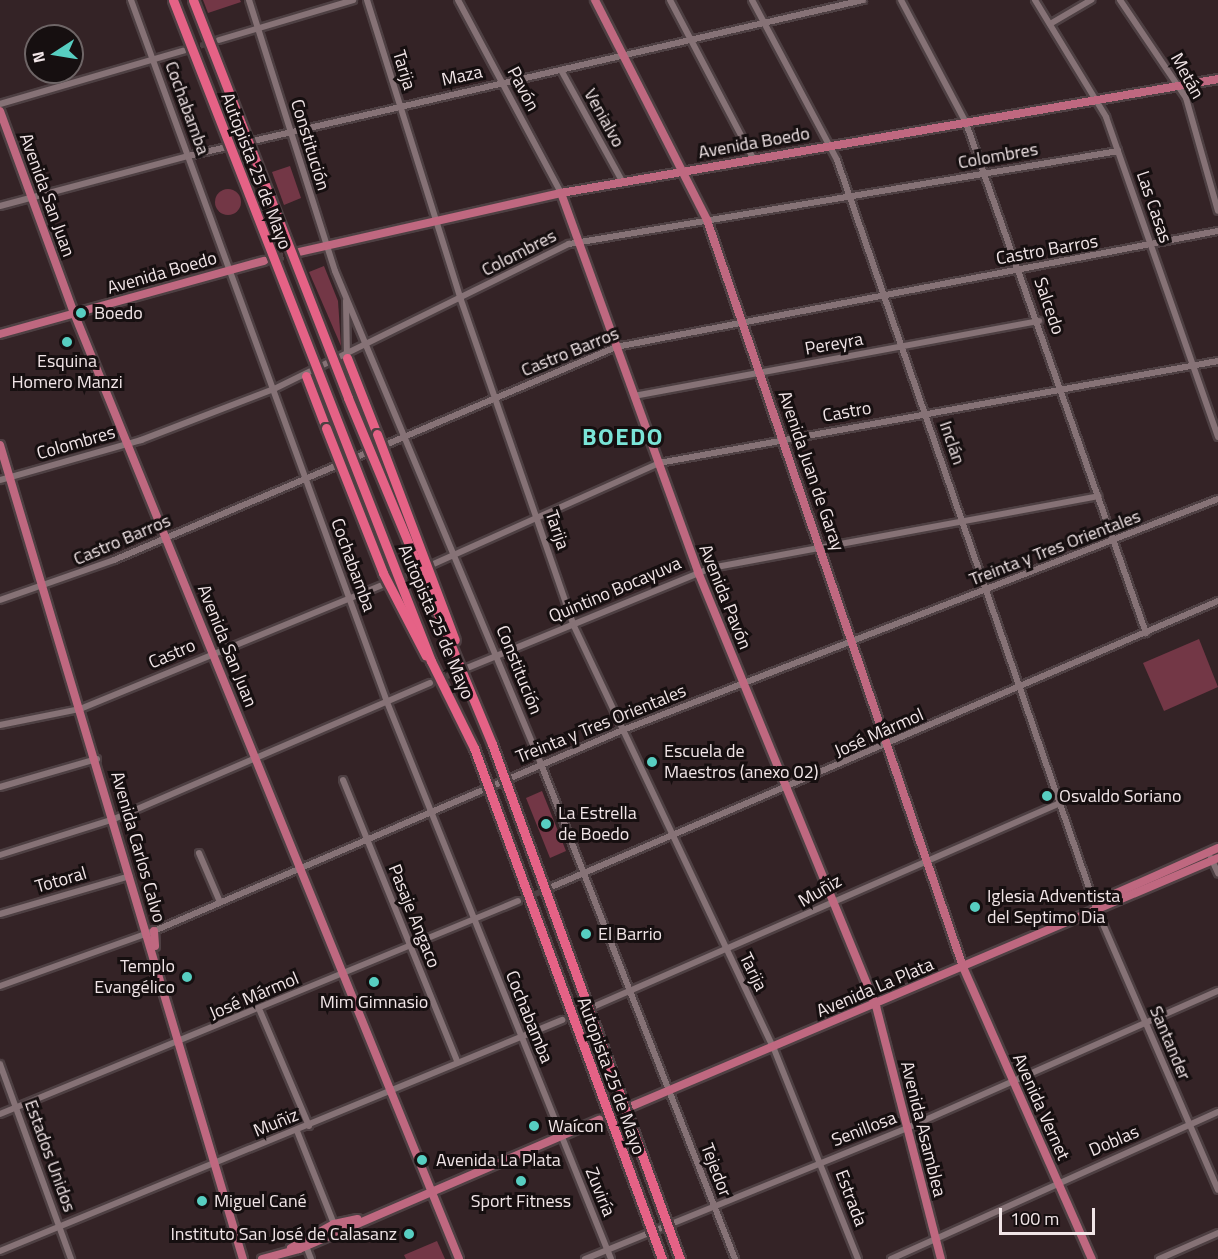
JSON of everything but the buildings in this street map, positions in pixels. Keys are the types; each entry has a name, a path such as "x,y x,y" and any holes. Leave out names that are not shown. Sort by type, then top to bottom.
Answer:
{"highway":[{"name":"Autopista 25 de Mayo","path":"173,0 431,661 474,748 662,1259"},
{"name":"Autopista 25 de Mayo","path":"193,0 348,398 478,710 680,1259"},
{"path":"347,358 478,710"},
{"path":"306,376 383,573 416,644 431,661"}],"main road":[{"name":"Avenida Juan de Garay","path":"595,0 686,170 707,220 854,640 963,967"},
{"name":"Avenida Boedo","path":"298,252 435,220 622,181 1218,79"},
{"name":"Avenida San Juan","path":"0,111 74,313 345,974 459,1259"},
{"name":"Avenida Pavón","path":"561,193 698,572 876,1006"},
{"name":"Avenida Boedo","path":"0,334 264,261"},
{"name":"Avenida Carlos Calvo","path":"0,445 97,759 130,876 151,932 156,959 180,1044"},
{"name":"Avenida La Plata","path":"1095,908 1103,899 1218,848"},
{"name":"Avenida La Plata","path":"632,1106 876,1006 1095,908 1215,860"},
{"name":"Avenida Vernet","path":"963,967 1092,1259"},
{"name":"Avenida Asamblea","path":"876,1006 941,1259"},
{"path":"180,1044 243,1259"},
{"path":"291,1248 306,1246 358,1219 599,1120"},
{"path":"262,1259 291,1248 331,1225 358,1219"},
{"path":"306,1246 331,1225"}],"street":[{"name":"Cochabamba","path":"131,0 387,702 429,812 561,1136"},
{"name":"Constitución","path":"249,0 326,245 346,298 456,555 541,764 669,1091"},
{"path":"219,40 353,0"},
{"name":"Tarija","path":"367,0 461,300 573,624 774,1049"},
{"name":"Pavón","path":"458,0 561,193"},
{"path":"670,0 753,158"},
{"name":"Inclán","path":"752,0 830,145 1022,688 1095,908"},
{"name":"Maza","path":"0,206 188,156 863,0"},
{"name":"Salcedo","path":"901,0 966,123 986,174 1146,633"},
{"name":"Las Casas","path":"1035,0 1097,101 1118,151 1218,437"},
{"path":"1050,24 1090,0"},
{"name":"Metán","path":"1120,0 1180,87 1218,211"},
{"path":"0,104 183,51"},
{"name":"Venialvo","path":"561,70 622,181"},
{"name":"Colombres","path":"0,480 127,444 306,376 347,358 579,241 1118,151"},
{"name":"Castro Barros","path":"0,600 43,588 167,537 405,438 616,346 1152,246 1218,231"},
{"name":"Constitución","path":"346,298 347,358"},
{"name":"Pereyra","path":"634,396 1039,321"},
{"name":"Castro","path":"429,566 659,463 1218,361"},
{"name":"Quintino Bocayuva","path":"468,668 698,572 963,519 1098,496"},
{"name":"Treinta y Tres Orientales","path":"0,986 151,932 300,866 622,730 1115,542 1218,498"},
{"name":"Castro","path":"0,725 80,709 385,584"},
{"name":"José Mármol","path":"549,888 673,835 788,790 1218,601"},
{"path":"0,855 114,819 430,683"},
{"path":"0,787 97,759"},
{"name":"Pasaje Angaco","path":"342,780 458,1063"},
{"name":"Muñiz","path":"595,1006 835,902 925,858 1060,802"},
{"path":"1208,852 1215,860 1218,873"},
{"path":"199,853 220,902"},
{"name":"Totoral","path":"0,914 130,876"},
{"name":"José Mármol","path":"0,1114 180,1044 518,901"},
{"name":"Santander","path":"1095,908 1218,1190"},
{"name":"Senillosa","path":"585,1259 821,1161 907,1128 1218,991"},
{"path":"260,1011 309,1126"},
{"name":"Muñiz","path":"0,1251 297,1131 562,1020"},
{"name":"Estrada","path":"774,1049 821,1161 858,1259"},
{"name":"Estados Unidos","path":"0,1064 71,1259"},
{"name":"Tejedor","path":"669,1091 735,1259"},
{"name":"Doblas","path":"891,1259 1218,1112"},
{"path":"297,1131 331,1225"},
{"name":"Zuviría","path":"561,1136 610,1259"},
{"path":"1160,1259 1218,1233"},
{"path":"306,1246 311,1259"}],"shaded area":[{"path":"203,0 240,0 241,2 208,13"},
{"path":"290,166 301,198 284,205 272,172"},
{"path":"228,189 237,193 241,202 237,211 228,215 219,211 215,202 219,193"},
{"path":"324,266 338,301 341,346 309,272"},
{"path":"1199,639 1218,687 1164,711 1143,663"},
{"name":"La Estrella de Boedo","path":"542,791 566,851 550,858 526,798"},
{"path":"437,1241 445,1259 406,1259 404,1255"}],"tunnel":[{"path":"183,51 219,40"},
{"path":"264,261 297,253"},
{"path":"385,584 423,569"},
{"path":"430,683 464,669"},
{"path":"518,901 548,889"},
{"path":"562,1020 592,1008"},
{"path":"599,1120 628,1108"}],"place":[{"name":"Boedo","path":"81,313"},
{"name":"Esquina Homero Manzi","path":"67,342"},
{"name":"Escuela de Maestros (anexo 02)","path":"652,762"},
{"name":"Osvaldo Soriano","path":"1047,796"},
{"name":"La Estrella de Boedo","path":"546,824"},
{"name":"Iglesia Adventista del Septimo Dia","path":"975,907"},
{"name":"El Barrio","path":"586,934"},
{"name":"Templo Evangélico","path":"187,977"},
{"name":"Mim Gimnasio","path":"374,982"},
{"name":"Waícon","path":"534,1126"},
{"name":"Avenida La Plata","path":"422,1160"},
{"name":"Sport Fitness","path":"521,1181"},
{"name":"Miguel Cané","path":"202,1201"},
{"name":"Instituto San José de Calasanz","path":"409,1234"}],"district":[{"name":"BOEDO","path":"623,437"}]}
